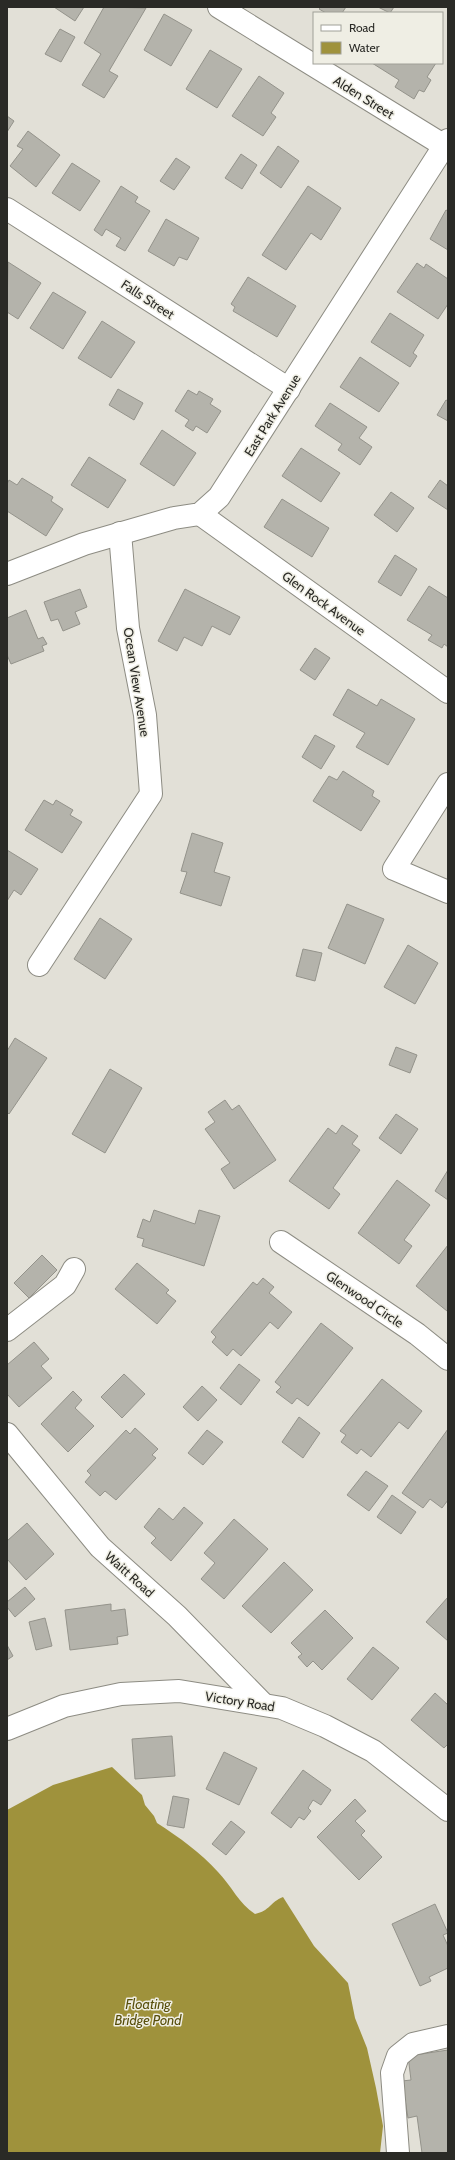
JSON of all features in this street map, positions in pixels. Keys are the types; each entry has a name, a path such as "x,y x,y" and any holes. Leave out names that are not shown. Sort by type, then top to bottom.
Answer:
{"street":[{"name":"Alden Street","path":"219,7 313,63"},
{"name":"Alden Street","path":"314,64 447,144"},
{"name":"East Park Avenue","path":"200,514 218,498 447,144"},
{"name":"Falls Street","path":"7,209 289,389"},
{"path":"7,574 84,544 174,518 200,514"},
{"name":"Glen Rock Avenue","path":"200,514 448,692"},
{"name":"Ocean View Avenue","path":"39,965 151,794 145,715 128,628 120,533"},
{"path":"448,784 394,869 448,892"},
{"name":"Glenwood Circle","path":"281,1242 417,1334 448,1359"},
{"path":"7,1330 65,1285 74,1269"},
{"name":"Waitt Road","path":"7,1434 100,1547 177,1616 263,1704"},
{"name":"Victory Road","path":"7,1729 64,1706 121,1694 179,1691 263,1704 289,1711 325,1726 373,1751 448,1810"},
{"path":"398,2153 392,2073 398,2056 413,2044 448,2036"}],"water":[{"name":"Floating Bridge Pond","path":"112,1767 142,1795 145,1805 154,1816 157,1823 182,1840 204,1858 223,1877 249,1910 255,1914 260,1913 267,1909 275,1901 283,1897 314,1946 348,1983 355,2018 367,2048 376,2088 383,2126 380,2153 7,2153 7,1810 53,1785"}],"building":[{"path":"54,7 84,7 75,21"},
{"path":"104,7 146,8 109,71 118,76 104,98 82,85 101,54 84,43"},
{"path":"321,7 346,7 343,12 324,12 319,9"},
{"path":"378,7 394,7 391,12"},
{"path":"164,14 192,30 171,66 144,50"},
{"path":"60,29 75,37 61,62 45,54"},
{"path":"210,50 242,69 217,108 186,89"},
{"path":"374,64 435,64 427,77 431,80 424,92 419,90 414,99 395,87 399,80"},
{"path":"259,76 284,93 271,113 276,117 263,136 232,116"},
{"path":"7,116 14,121 7,132"},
{"path":"28,131 60,155 36,187 10,166 23,149 17,146"},
{"path":"278,146 299,161 281,188 260,173"},
{"path":"241,154 257,165 242,189 225,178"},
{"path":"176,158 190,167 174,190 160,181"},
{"path":"72,163 100,181 80,211 52,193"},
{"path":"121,186 138,197 135,202 150,211 125,251 116,246 121,238 106,229 102,236 94,230"},
{"path":"308,186 341,208 321,240 311,233 286,270 262,255"},
{"path":"446,210 448,211 448,250 430,239"},
{"path":"166,219 199,238 187,260 179,257 174,266 148,251"},
{"path":"8,262 41,283 18,319 7,312"},
{"path":"417,263 424,268 426,264 448,279 448,304 438,319 397,292"},
{"path":"248,277 296,306 277,337 233,311 235,307 231,304"},
{"path":"53,292 86,312 63,349 30,328"},
{"path":"390,313 424,335 413,353 417,356 410,367 371,342"},
{"path":"102,321 135,342 111,378 78,358"},
{"path":"360,357 399,383 379,412 340,387"},
{"path":"118,389 143,403 134,420 109,405"},
{"path":"188,390 197,395 199,391 213,399 210,404 221,411 207,433 196,426 193,431 185,426 189,420 175,411"},
{"path":"446,400 448,401 448,421 437,415"},
{"path":"330,403 367,427 359,438 372,447 360,465 338,450 342,444 315,426"},
{"path":"162,430 196,453 174,486 140,464"},
{"path":"301,448 340,473 321,502 282,476"},
{"path":"89,457 126,480 108,508 71,485"},
{"path":"22,478 53,497 51,501 63,509 46,536 7,511 7,484 9,480 17,485"},
{"path":"440,480 448,486 448,510 428,497"},
{"path":"391,492 414,508 397,532 374,515"},
{"path":"282,499 329,528 312,557 264,527"},
{"path":"395,555 417,569 401,596 378,582"},
{"path":"429,586 448,598 448,647 444,644 442,648 428,640 432,635 407,620"},
{"path":"80,589 87,607 75,612 80,624 63,631 58,619 51,621 44,602"},
{"path":"185,589 240,617 230,635 212,626 202,646 184,637 177,651 158,641"},
{"path":"26,610 38,639 43,637 47,644 42,646 44,651 11,664 7,655 7,618"},
{"path":"315,648 330,658 315,680 300,670"},
{"path":"348,689 377,706 381,699 415,719 388,765 356,747 365,733 333,715"},
{"path":"315,735 335,746 321,769 302,757"},
{"path":"343,771 374,791 372,796 380,801 361,831 313,801 329,776 337,780"},
{"path":"44,800 53,805 56,800 73,810 70,815 82,822 62,853 25,830"},
{"path":"192,833 223,843 214,872 230,877 221,906 180,893 187,872 181,871"},
{"path":"7,850 38,869 21,895 14,890 7,901"},
{"path":"347,904 384,919 365,964 328,948"},
{"path":"100,918 132,939 105,979 74,959"},
{"path":"408,945 438,963 415,1004 384,987"},
{"path":"303,949 322,953 315,981 296,976"},
{"path":"15,1038 47,1058 9,1114 7,1112 7,1051"},
{"path":"396,1047 417,1055 410,1073 389,1065"},
{"path":"110,1069 142,1088 105,1153 72,1134"},
{"path":"225,1100 232,1110 239,1105 276,1160 234,1189 221,1169 230,1163 205,1129 215,1122 208,1112"},
{"path":"396,1114 418,1129 401,1154 379,1138"},
{"path":"342,1125 358,1136 352,1144 360,1150 333,1188 340,1194 329,1209 289,1181 328,1128 336,1134"},
{"path":"448,1170 448,1200 435,1191"},
{"path":"397,1180 430,1205 404,1240 412,1246 399,1264 358,1233"},
{"path":"154,1210 195,1224 199,1210 220,1216 204,1266 142,1246 144,1239 137,1237 143,1219 150,1222"},
{"path":"448,1245 448,1310 447,1311 416,1286"},
{"path":"42,1255 57,1270 29,1298 14,1283"},
{"path":"137,1263 169,1290 166,1293 176,1301 157,1324 115,1289"},
{"path":"263,1278 274,1287 269,1293 292,1312 278,1329 270,1322 241,1356 233,1349 227,1356 212,1342 216,1337 211,1332 253,1282 257,1285"},
{"path":"321,1323 353,1348 308,1406 297,1398 292,1404 276,1392 281,1387 275,1382"},
{"path":"34,1342 49,1359 41,1366 52,1378 19,1407 7,1394 7,1365"},
{"path":"239,1364 260,1380 241,1405 220,1388"},
{"path":"124,1374 145,1394 122,1418 101,1397"},
{"path":"382,1379 422,1411 408,1429 399,1422 371,1457 361,1449 357,1454 341,1442 346,1435 340,1431"},
{"path":"202,1386 217,1400 198,1421 183,1407"},
{"path":"73,1391 82,1400 75,1408 94,1426 68,1452 41,1424"},
{"path":"299,1417 320,1433 303,1458 282,1442"},
{"path":"135,1428 158,1449 152,1455 156,1458 116,1500 105,1491 100,1496 85,1482 91,1475 87,1471 126,1430 130,1434"},
{"path":"448,1429 448,1500 442,1508 430,1499 423,1508 402,1493"},
{"path":"207,1430 223,1442 203,1465 188,1453"},
{"path":"366,1471 388,1486 369,1511 347,1495"},
{"path":"392,1495 416,1512 401,1534 377,1517"},
{"path":"184,1507 203,1523 171,1561 151,1543 156,1538 144,1527 159,1508 173,1520"},
{"path":"234,1519 268,1549 224,1599 201,1579 215,1563 204,1553"},
{"path":"27,1523 54,1554 26,1580 7,1559 7,1541"},
{"path":"284,1562 313,1590 271,1633 242,1606"},
{"path":"25,1587 35,1599 15,1617 7,1607 7,1602"},
{"path":"448,1597 448,1641 426,1622"},
{"path":"111,1604 111,1611 125,1609 128,1635 117,1637 118,1644 70,1650 65,1610"},
{"path":"325,1610 353,1638 322,1670 313,1661 307,1667 298,1657 302,1654 291,1643"},
{"path":"45,1618 52,1646 36,1650 29,1622"},
{"path":"7,1645 13,1656 7,1660"},
{"path":"373,1647 399,1668 372,1700 347,1679"},
{"path":"435,1693 448,1705 448,1744 444,1748 411,1720"},
{"path":"172,1736 175,1776 135,1779 132,1739"},
{"path":"224,1752 257,1768 239,1805 206,1789"},
{"path":"303,1770 331,1790 321,1805 313,1800 308,1808 311,1811 304,1820 299,1817 291,1828 271,1813"},
{"path":"173,1796 189,1799 184,1828 167,1825"},
{"path":"355,1799 366,1811 355,1821 365,1831 361,1835 382,1857 359,1880 317,1837"},
{"path":"231,1821 245,1832 226,1855 212,1844"},
{"path":"435,1904 448,1933 443,1935 448,1946 448,1968 429,1977 431,1981 420,1986 392,1924"},
{"path":"448,2050 448,2153 422,2153 417,2116 408,2118 402,2081 411,2080 408,2056"}]}
